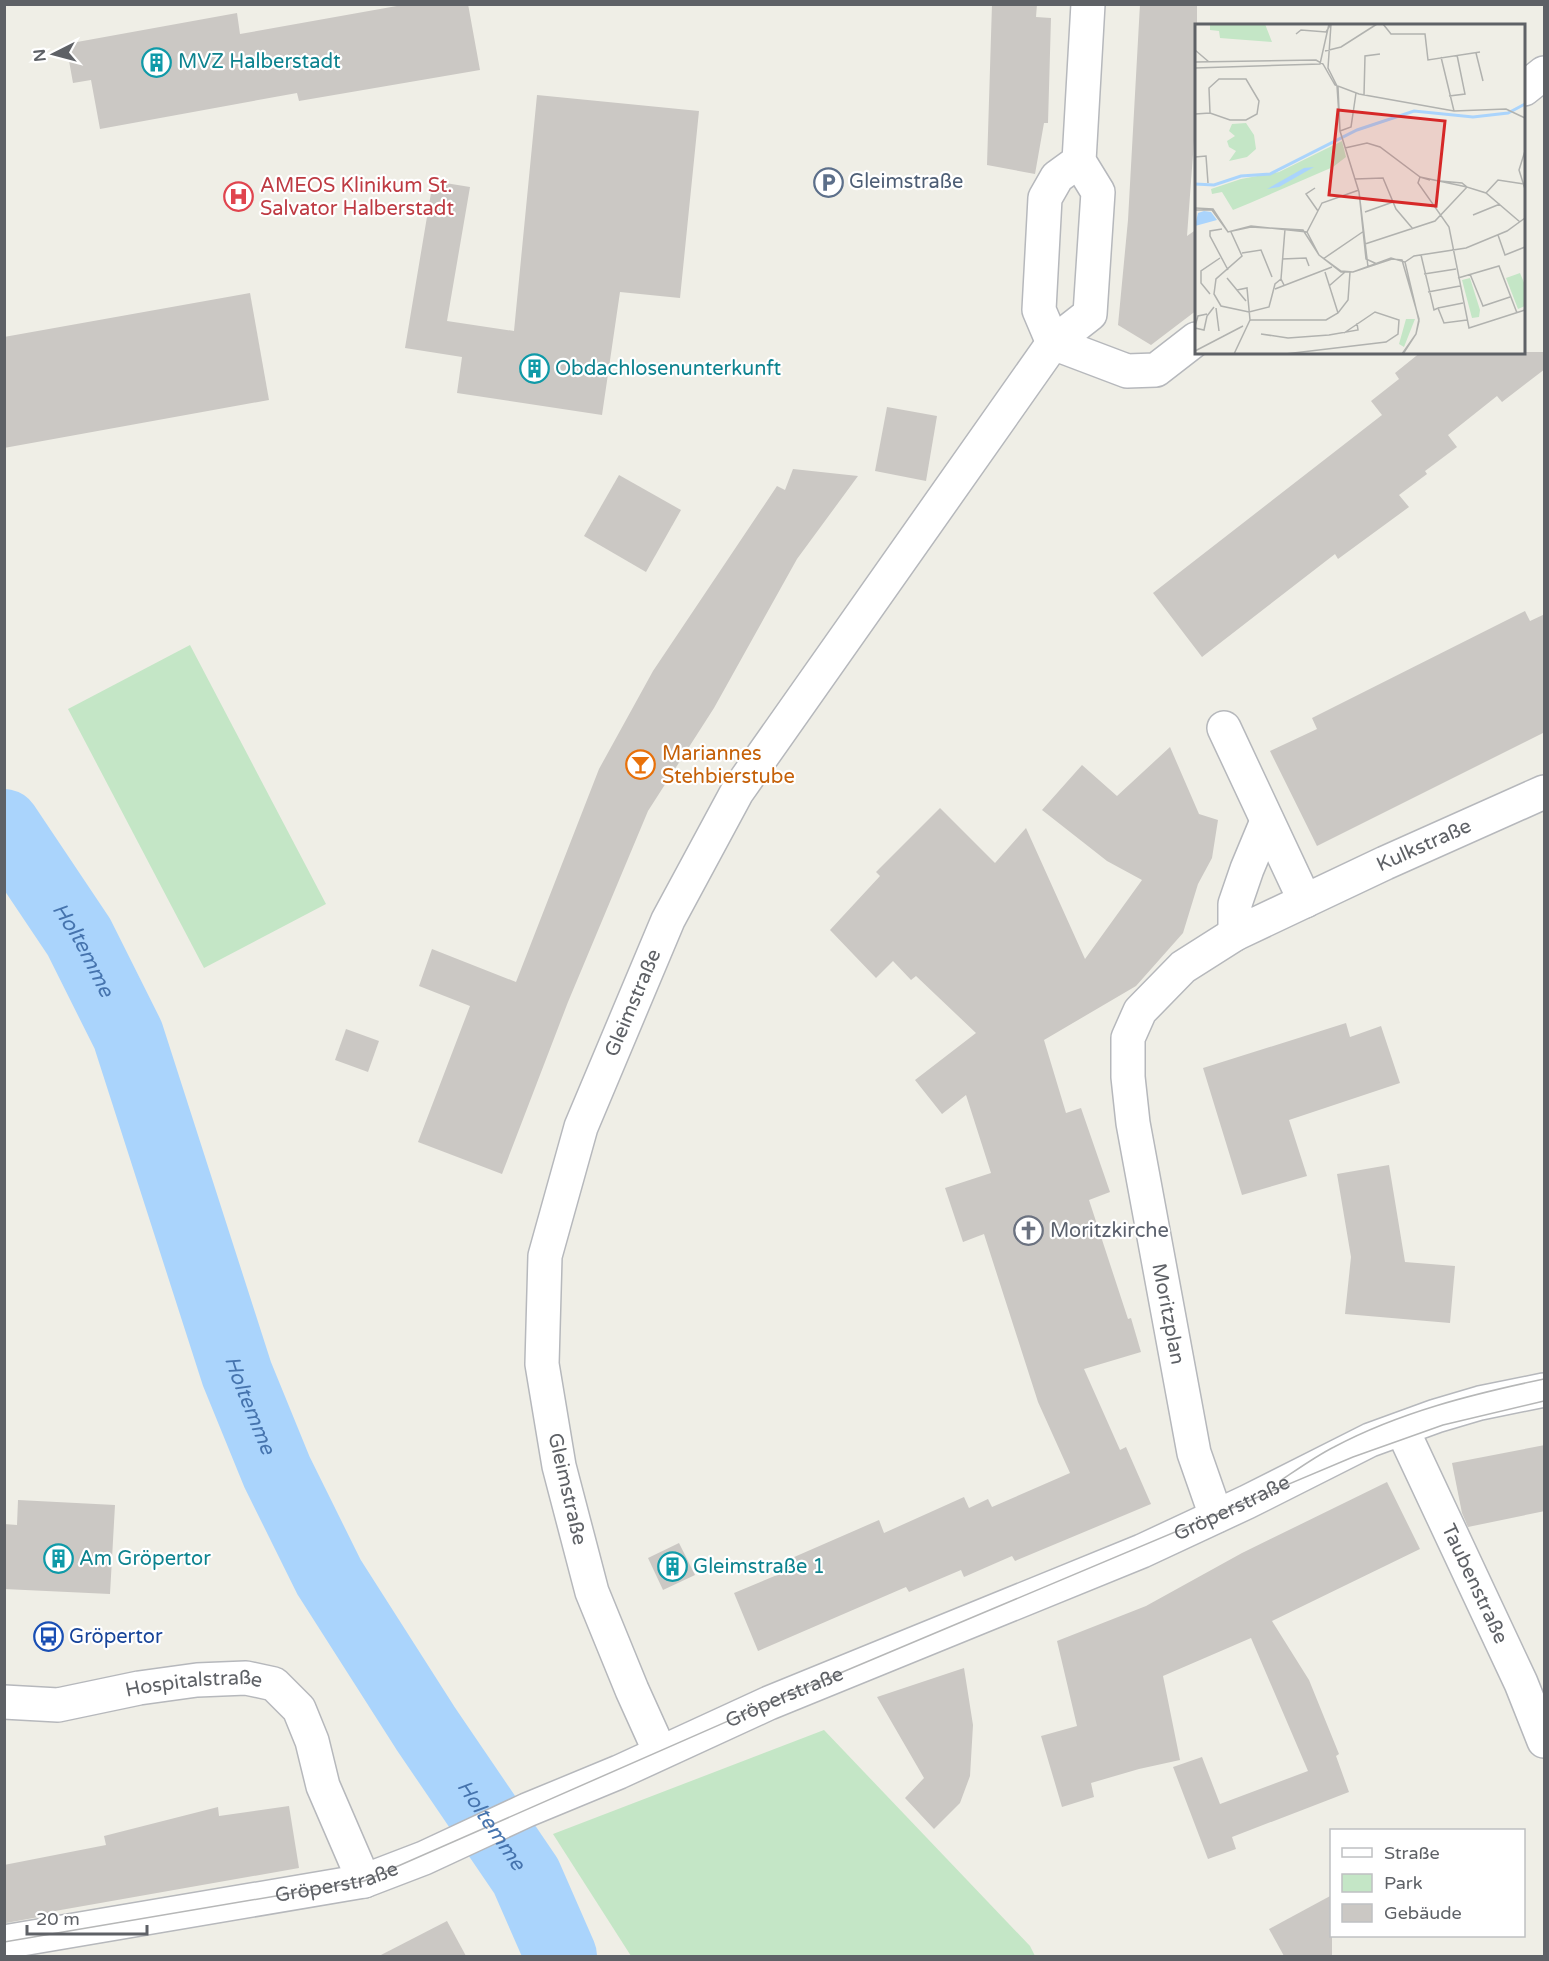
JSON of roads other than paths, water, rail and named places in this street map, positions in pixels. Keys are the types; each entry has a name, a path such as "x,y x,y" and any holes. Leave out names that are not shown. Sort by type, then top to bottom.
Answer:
{"street":[{"path":"1088,4 1079,161 1057,177 1045,198 1039,310 1053,343 1127,371 1156,370 1195,341"},
{"path":"1525,88 1545,73"},
{"name":"Gleimstraße","path":"660,1752 592,1592 559,1466 542,1364 545,1256 580,1127 668,920 737,792 1053,343 1090,314 1098,192 1079,161"},
{"path":"1224,728 1305,901"},
{"name":"Kulkstraße","path":"1128,1038 1140,1011 1183,967 1235,934 1545,792"},
{"path":"1235,934 1235,904 1267,821"},
{"name":"Moritzplan","path":"1128,1038 1128,1077 1135,1134 1194,1453 1216,1516"},
{"name":"Gröperstraße","path":"4,1942 364,1881 424,1858 528,1810 620,1772 769,1703 1142,1551 1370,1440 1480,1403 1545,1390"},
{"name":"Taubenstraße","path":"1402,1428 1521,1683 1545,1741"},
{"name":"Hospitalstraße","path":"4,1702 58,1705 139,1688 197,1680 246,1678 274,1684 299,1709 312,1741 323,1786 364,1881"}],"waterway":[{"name":"Holtemme","path":"4,825 79,937 128,1035 237,1374 277,1472 329,1577 426,1729 526,1876 561,1956"}],"tram line":[{"path":"1280,1481 1327,1451 1385,1424 1437,1405 1544,1379"},
{"path":"4,1942 364,1881 769,1703 1353,1457 1443,1425 1544,1401"}],"place":[{"name":"MVZ Halberstadt","path":"157,62"},
{"name":"Gleimstraße","path":"828,182"},
{"name":"AMEOS Klinikum St. Salvator Halberstadt","path":"239,197"},
{"name":"Obdachlosenunterkunft","path":"534,369"},
{"name":"Mariannes Stehbierstube","path":"641,765"},
{"name":"Moritzkirche","path":"1029,1231"},
{"name":"Am Gröpertor","path":"58,1559"},
{"name":"Gleimstraße 1","path":"672,1567"},
{"name":"Gröpertor","path":"48,1637"}]}
